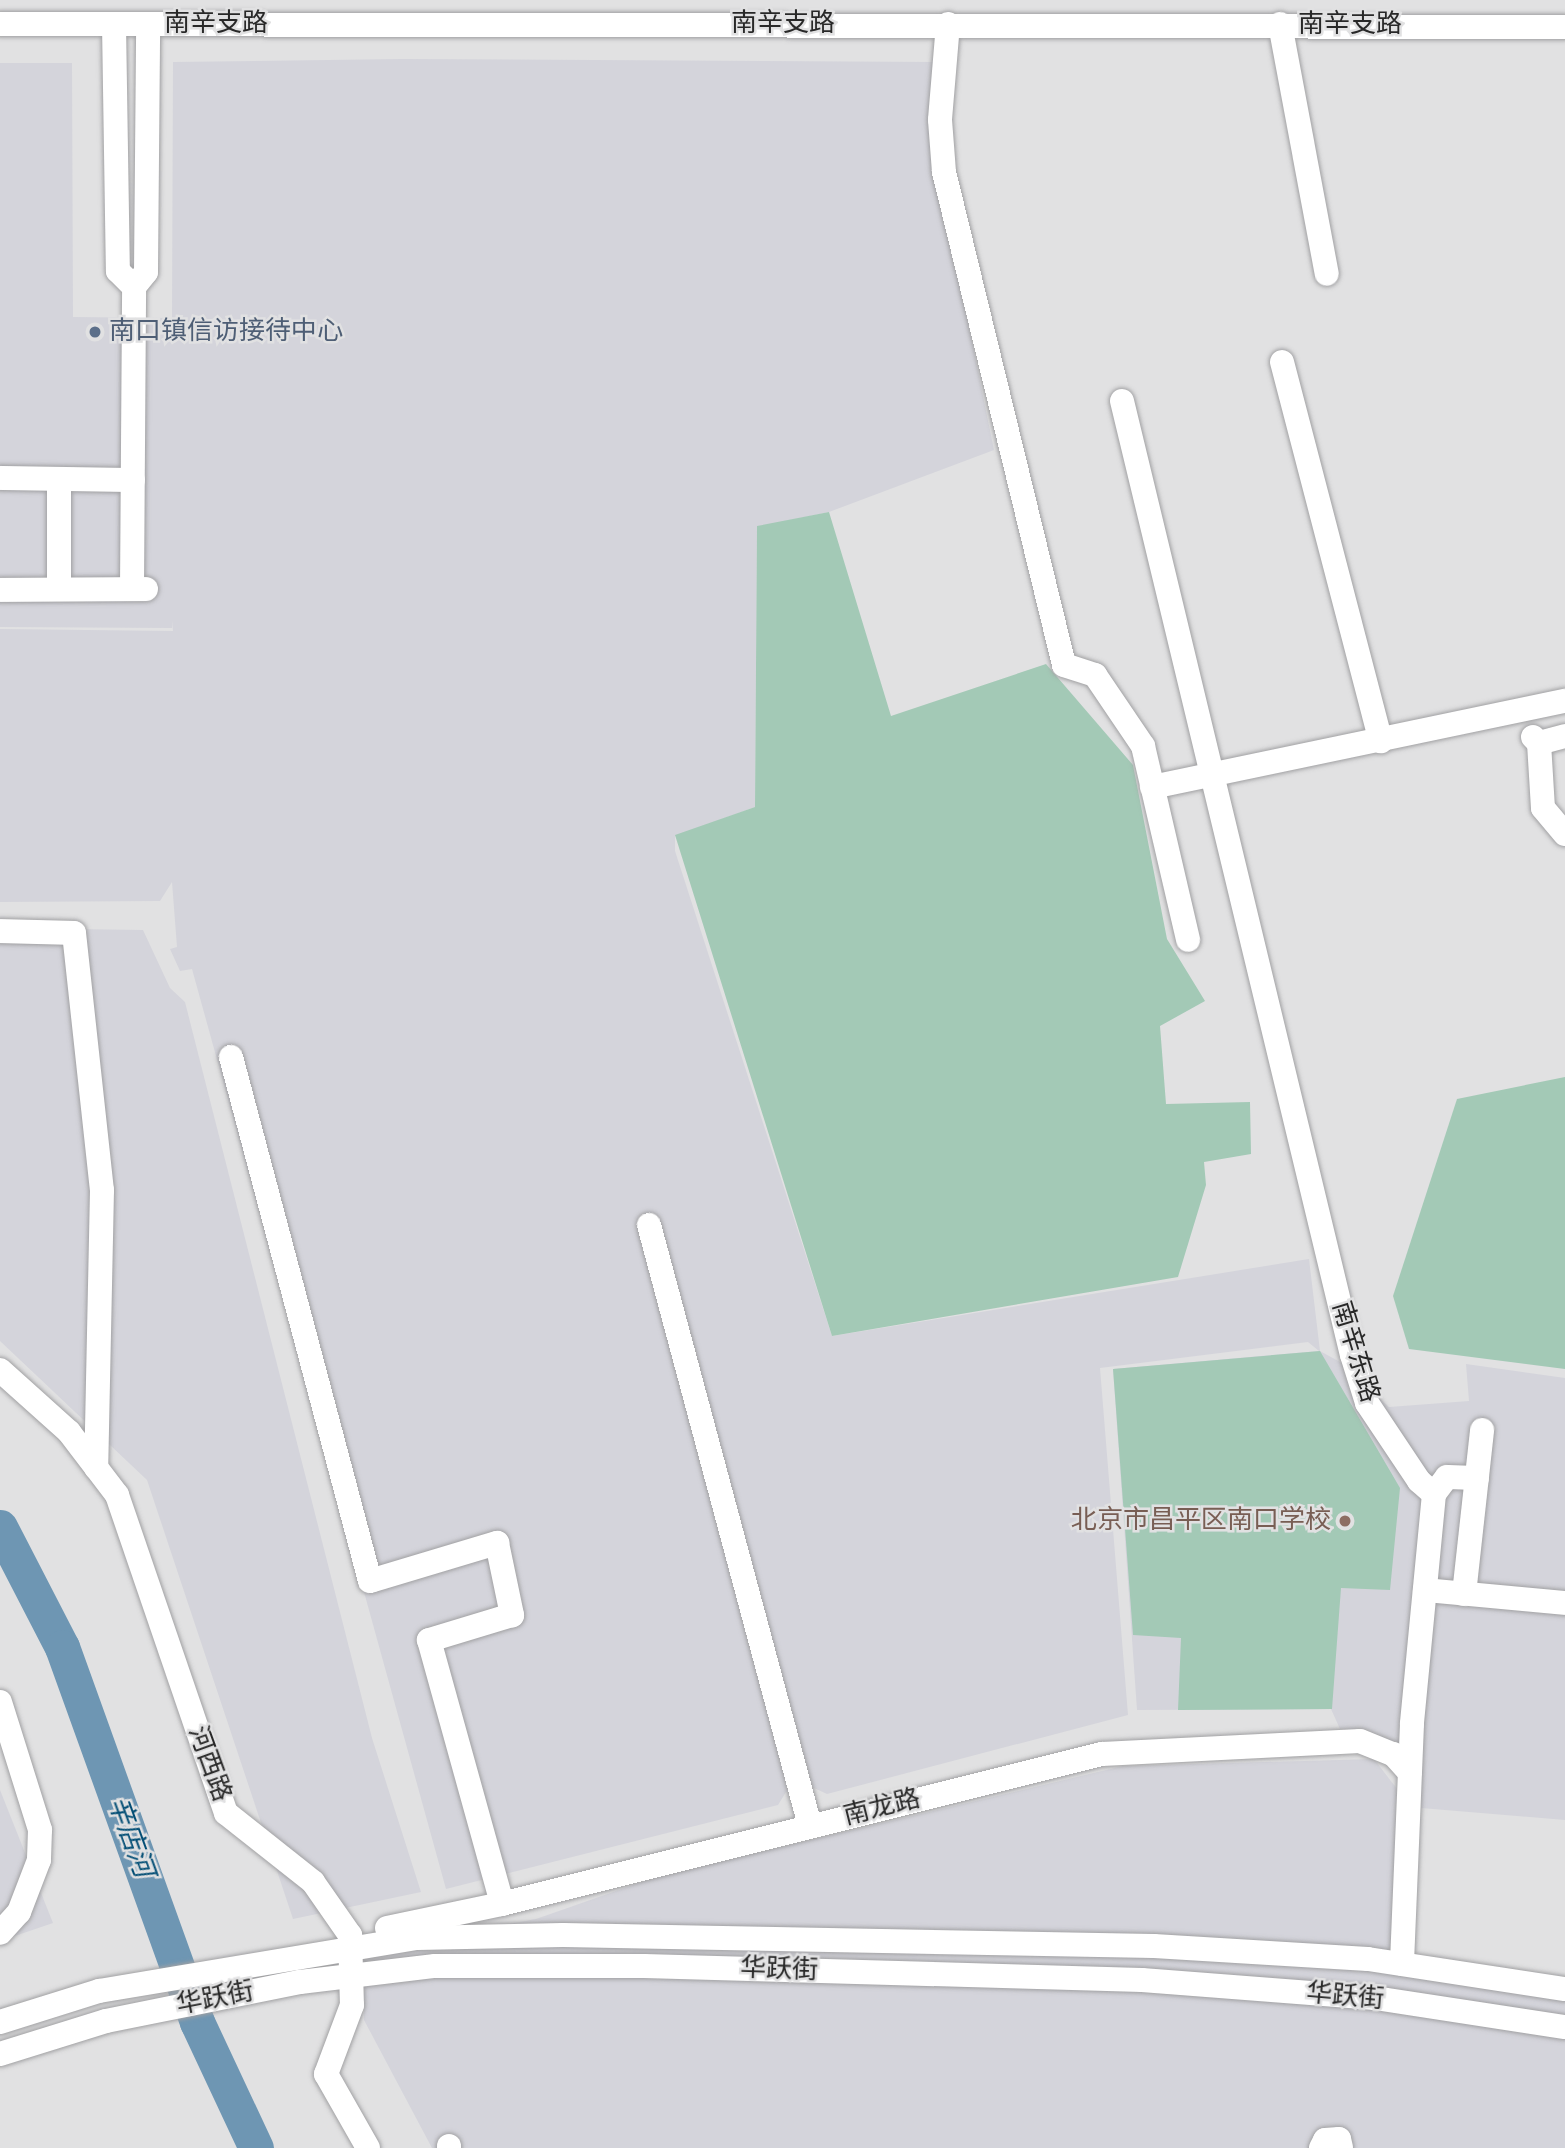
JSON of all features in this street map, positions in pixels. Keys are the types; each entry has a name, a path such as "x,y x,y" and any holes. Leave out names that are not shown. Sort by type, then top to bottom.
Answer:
{"street":[{"name":"南辛支路","path":"0,24 1280,24 1565,27"},
{"path":"114,24 118,271 134,287"},
{"path":"0,590 140,589 133,481 134,287 146,272 148,24"},
{"path":"948,24 940,120 944,172 1064,665 1095,676 1143,746 1188,940"},
{"path":"1280,24 1327,274"},
{"path":"1282,362 1381,741"},
{"name":"南辛东路","path":"1122,401 1352,1355 1367,1403 1419,1481 1434,1494"},
{"path":"0,478 133,481"},
{"path":"59,479 59,589"},
{"path":"1152,788 1565,701"},
{"path":"1562,823 1541,799 1544,786 1538,766 1536,740 1565,736"},
{"path":"0,931 74,933 103,1190 96,1468"},
{"path":"231,1057 370,1581 497,1543 512,1615 429,1640 502,1904"},
{"path":"649,1225 810,1826"},
{"name":"河西路","path":"0,1370 69,1432 117,1495 226,1814 313,1882 350,1942"},
{"path":"1464,1594 1482,1430"},
{"path":"1402,1964 1409,1773 1434,1494 1447,1477 1477,1478"},
{"path":"1425,1590 1565,1604"},
{"path":"0,1702 40,1830 39,1860 24,1899 0,1933"},
{"name":"南龙路","path":"350,1942 1076,1758 1121,1751 1360,1741 1393,1754 1409,1773"},
{"name":"华跃街","path":"0,2022 99,1992 286,1958 350,1942 417,1938 563,1936 1154,1946 1402,1964 1565,1989"},
{"path":"350,1942 352,2005 326,2074 368,2148"},
{"name":"华跃街","path":"0,2054 106,2021 300,1982 435,1966 644,1966 1142,1980 1375,1998 1565,2027"},
{"path":"1321,2148 1325,2140 1339,2139 1341,2148"}],"shaded area":[{"path":"402,59 934,62 952,244 994,450 829,512 757,527 755,807 675,836 675,851 832,1336 1309,1259 1320,1351 1340,1362 1389,1407 1469,1401 1466,1364 1565,1378 1565,1820 1421,1808 1420,1785 1403,1743 1340,1729 1331,1709 1137,1710 1113,1369 1319,1351 1308,1342 1100,1368 1128,1715 827,1794 812,1787 786,1792 778,1805 446,1889 192,969 180,971 170,949 177,947 172,882 160,901 0,902 0,629 173,631 172,621 172,628 0,627 0,63 72,63 73,317 172,318 173,62"},
{"path":"0,928 143,930 170,988 185,1002 372,1738 421,1892 293,1919 147,1480 0,1341"},
{"path":"1374,1759 1397,1789 1394,1955 1565,1978 1565,2148 432,2148 364,2020 363,1951 536,1919 656,1877 1123,1766"},
{"path":"0,1790 53,1923 0,1941"}],"green space":[{"path":"829,512 891,716 1046,664 1133,765 1167,939 1205,1001 1160,1026 1166,1104 1250,1102 1251,1154 1204,1162 1206,1185 1178,1277 832,1336 675,835 755,807 757,526"},
{"path":"1565,1077 1565,1369 1409,1349 1393,1296 1457,1099"},
{"path":"1320,1351 1400,1488 1390,1590 1341,1588 1332,1709 1178,1710 1181,1638 1133,1635 1113,1369"}],"waterway":[{"name":"辛店河","path":"0,1527 62,1647 197,2022 256,2148"}],"place":[{"name":"南口镇信访接待中心","path":"95,332"},
{"name":"北京市昌平区南口学校","path":"1345,1521"}]}
